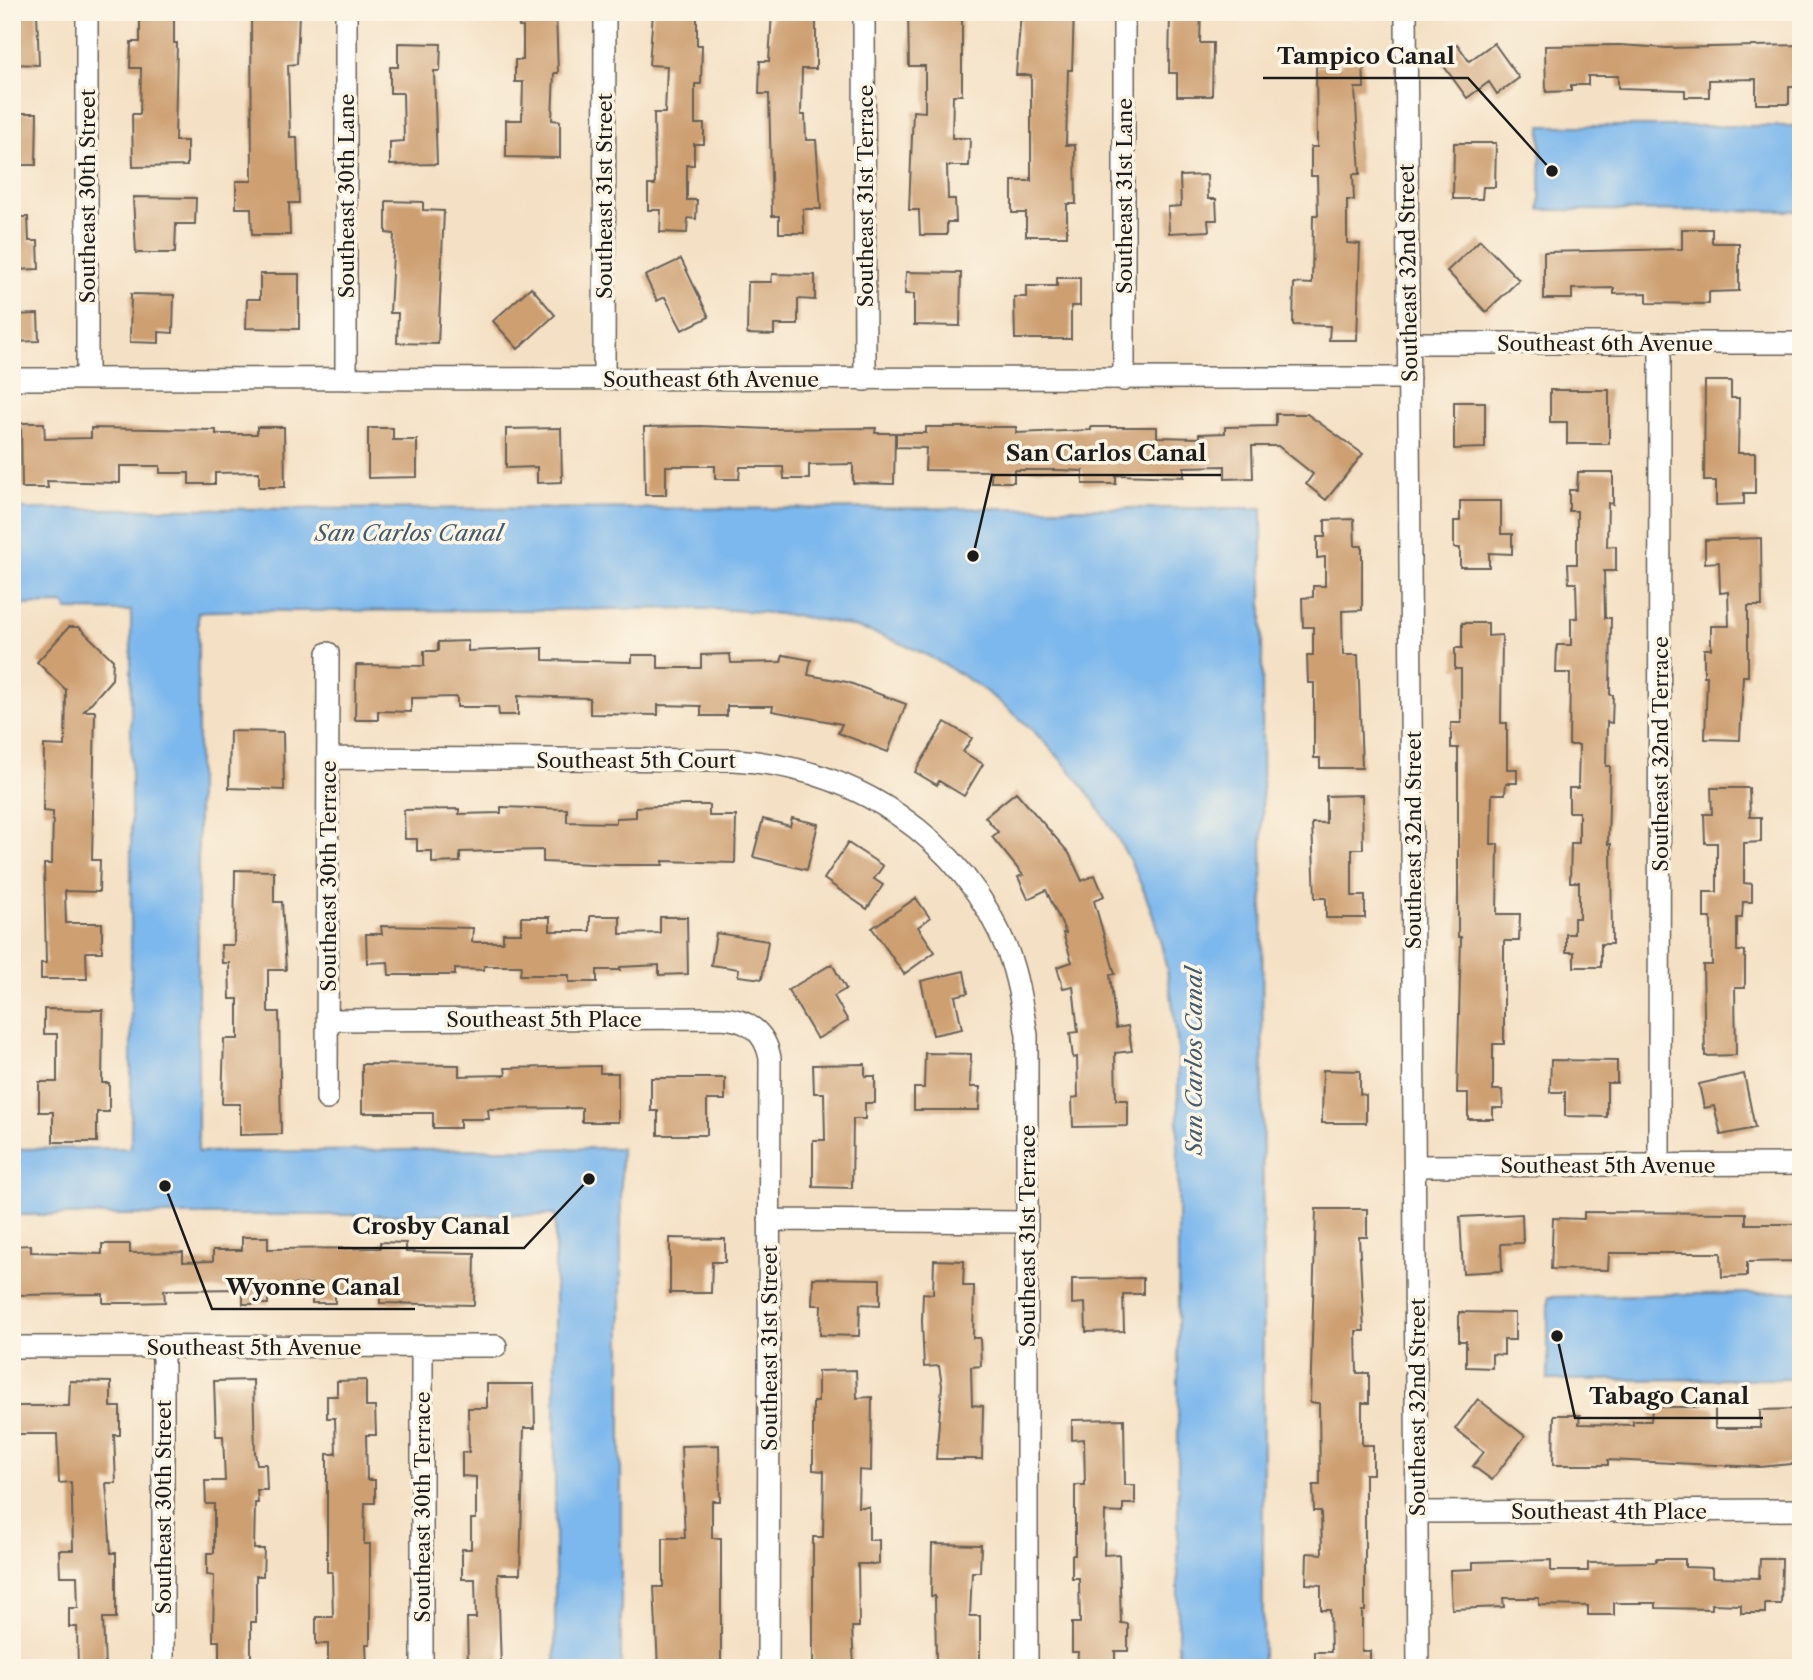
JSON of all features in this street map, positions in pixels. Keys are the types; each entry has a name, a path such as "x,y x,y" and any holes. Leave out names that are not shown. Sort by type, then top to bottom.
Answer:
{"street":[{"name":"Southeast 30th Street","path":"87,12 88,379"},
{"name":"Southeast 30th Lane","path":"346,12 346,379"},
{"name":"Southeast 31st Street","path":"604,379 605,12"},
{"name":"Southeast 31st Terrace","path":"864,12 865,380"},
{"name":"Southeast 31st Lane","path":"1124,12 1124,380"},
{"name":"Southeast 32nd Street","path":"1406,12 1418,1668"},
{"name":"Southeast 32nd Terrace","path":"1659,1165 1660,343"},
{"name":"Southeast 6th Avenue","path":"1409,344 1801,343"},
{"name":"Southeast 6th Avenue","path":"12,379 1409,378"},
{"name":"Southeast 30th Terrace","path":"327,1099 328,653"},
{"name":"Southeast 5th Court","path":"328,758 757,761 802,769 844,784 885,804 926,835"},
{"name":"Southeast 31st Terrace","path":"926,835 953,861 979,896 1008,952 1020,993 1028,1057 1027,1668"},
{"name":"Southeast 5th Place","path":"328,1020 720,1018 740,1021 758,1030"},
{"name":"Southeast 31st Street","path":"758,1030 770,1058 768,1668"},
{"name":"Southeast 5th Avenue","path":"1415,1166 1801,1164"},
{"path":"769,1220 1027,1222"},
{"name":"Southeast 30th Terrace","path":"422,1346 422,1668"},
{"name":"Southeast 5th Avenue","path":"12,1347 496,1346"},
{"name":"Southeast 30th Street","path":"163,1347 163,1668"},
{"name":"Southeast 4th Place","path":"1418,1512 1801,1510"}],"water":[{"path":"1541,126 1801,126 1801,211 1540,210"},
{"path":"1262,508 1263,1668 1178,1668 1178,1050 1166,968 1151,909 1120,842 1091,797 1057,756 1019,718 977,685 931,658 883,636 832,622 717,609 198,612 198,1152 621,1148 621,1668 555,1668 555,1215 12,1215 12,1149 131,1148 131,611 67,610 65,604 12,605 12,509"},
{"path":"1801,1292 1801,1379 1548,1380 1548,1297"}],"building":[{"path":"12,12 37,12 39,65 12,64"},
{"path":"140,12 174,12 174,43 177,43 175,141 187,141 187,166 133,167 132,114 140,114 141,68 130,68 131,42 140,42"},
{"path":"251,12 299,12 297,64 288,65 290,137 297,137 299,203 289,203 290,235 252,235 251,208 236,208 236,181 252,181"},
{"path":"519,12 556,12 558,73 554,73 552,120 560,121 560,158 506,157 506,120 522,120 523,82 515,82 515,60 523,60 523,27 519,27"},
{"path":"653,12 697,12 697,45 702,45 701,84 695,84 695,124 704,124 704,144 694,144 694,165 687,165 687,200 697,200 696,219 688,218 687,233 660,232 661,210 648,210 648,185 655,185 654,113 665,113 667,66 649,65"},
{"path":"772,12 816,12 816,69 802,69 801,115 805,115 806,140 816,140 821,209 803,209 804,233 779,233 779,216 772,216 769,94 759,94 760,61 769,61"},
{"path":"908,12 962,12 962,95 953,95 952,138 970,138 969,166 947,166 948,199 955,199 956,222 947,222 947,235 920,235 919,210 909,210 913,111 925,112 925,66 909,66"},
{"path":"1021,12 1074,12 1072,70 1068,70 1066,145 1075,145 1076,204 1067,204 1067,236 1026,236 1026,213 1012,213 1012,181 1031,181 1031,75 1016,75"},
{"path":"1170,12 1201,12 1200,43 1213,43 1212,96 1177,96 1177,73 1169,73"},
{"path":"398,43 441,44 440,71 434,71 437,164 390,165 390,142 404,141 403,93 390,93 390,67 398,67"},
{"path":"1494,43 1519,78 1497,94 1489,82 1467,98 1438,58 1457,44 1469,61"},
{"path":"1619,45 1667,48 1801,45 1801,87 1789,87 1789,104 1756,104 1756,79 1709,80 1709,97 1685,97 1685,90 1618,88 1618,76 1588,76 1588,85 1571,85 1571,91 1546,92 1545,46"},
{"path":"1341,56 1363,56 1364,88 1355,88 1360,174 1353,174 1354,200 1347,200 1347,243 1360,244 1357,340 1329,340 1330,326 1293,325 1294,283 1312,284 1313,215 1318,215 1317,176 1311,176 1311,147 1317,147 1316,66 1341,66"},
{"path":"12,113 37,113 36,165 12,165"},
{"path":"1454,143 1496,143 1495,187 1483,187 1482,199 1453,199"},
{"path":"1207,175 1208,199 1216,199 1217,220 1208,220 1209,231 1169,233 1168,207 1181,206 1180,176"},
{"path":"133,197 196,198 195,224 176,224 175,253 136,253"},
{"path":"386,201 423,202 423,210 444,211 438,344 397,343 398,313 390,313 394,234 386,233"},
{"path":"12,217 28,217 29,241 38,241 39,269 12,270"},
{"path":"1682,229 1712,229 1712,243 1739,243 1739,291 1709,292 1709,304 1647,303 1647,293 1614,294 1614,288 1572,289 1572,299 1544,299 1544,252 1682,249"},
{"path":"1480,240 1519,280 1486,312 1447,271"},
{"path":"681,259 709,317 682,330 665,297 657,301 645,276"},
{"path":"906,272 961,273 960,326 914,325 914,294 905,294"},
{"path":"260,274 299,274 299,329 246,328 247,299 260,299"},
{"path":"772,274 815,275 815,300 798,299 798,325 774,325 774,335 747,334 748,282 771,282"},
{"path":"1057,278 1080,278 1080,306 1071,306 1071,339 1015,339 1014,297 1026,297 1026,286 1057,286"},
{"path":"531,287 555,315 518,349 493,321"},
{"path":"131,294 174,295 173,333 159,332 159,343 130,342"},
{"path":"38,314 39,341 12,342 12,315"},
{"path":"1705,381 1731,381 1731,398 1739,398 1738,453 1755,453 1755,493 1744,493 1744,504 1716,505 1716,481 1704,481"},
{"path":"1550,390 1609,390 1609,444 1567,444 1567,422 1550,422"},
{"path":"1454,402 1485,402 1485,448 1454,449"},
{"path":"1276,414 1307,414 1363,454 1326,500 1306,484 1313,474 1278,446 1252,446 1253,478 1225,479 1225,466 1184,467 1184,477 1116,475 1116,484 1083,484 1083,471 1059,470 1014,470 1014,482 991,482 991,471 925,470 926,448 896,447 896,433 926,433 926,427 1016,427 1016,433 1091,430 1091,427 1157,427 1157,437 1199,438 1199,434 1225,433 1225,427 1276,426"},
{"path":"21,423 44,423 45,439 91,438 91,428 216,430 216,434 257,434 257,427 284,427 285,487 259,487 259,472 215,473 215,484 189,484 189,473 160,473 160,466 120,466 120,483 47,481 48,488 22,488"},
{"path":"644,427 769,429 876,428 875,433 895,433 894,484 853,483 853,464 809,465 809,479 784,479 783,467 740,467 739,479 715,479 715,466 666,466 666,495 645,495"},
{"path":"368,428 393,428 393,440 417,440 417,477 368,478"},
{"path":"561,428 562,482 537,483 537,467 506,468 506,429"},
{"path":"1578,472 1613,472 1613,504 1608,503 1607,547 1616,546 1616,571 1604,571 1605,618 1611,618 1610,695 1613,695 1612,723 1607,722 1606,766 1610,766 1608,844 1611,844 1612,944 1601,944 1601,967 1574,967 1574,952 1566,952 1566,934 1574,934 1574,918 1579,918 1579,882 1570,882 1571,843 1579,843 1579,812 1569,812 1569,788 1578,788 1579,745 1569,745 1570,673 1556,673 1557,645 1571,645 1571,618 1577,618 1576,583 1569,583 1568,564 1577,564 1577,511 1569,511 1569,490 1577,490"},
{"path":"1460,501 1501,501 1501,534 1512,534 1512,554 1489,553 1489,567 1460,567 1460,548 1454,548 1454,521 1460,521"},
{"path":"1354,519 1355,546 1362,546 1362,610 1342,611 1343,655 1358,655 1362,768 1320,768 1320,758 1314,758 1314,683 1308,683 1307,655 1313,655 1313,627 1303,627 1302,598 1313,597 1313,586 1325,586 1325,557 1317,558 1317,537 1325,537 1325,520"},
{"path":"1761,538 1762,606 1748,606 1748,676 1743,676 1740,740 1705,739 1707,676 1704,676 1704,649 1711,649 1711,626 1729,626 1728,592 1720,593 1719,562 1705,563 1705,540"},
{"path":"1462,623 1488,623 1488,636 1502,635 1501,723 1507,723 1507,769 1517,769 1517,783 1506,783 1505,794 1492,794 1491,844 1498,844 1497,914 1520,914 1519,941 1504,941 1504,1044 1493,1044 1493,1090 1502,1090 1503,1108 1493,1108 1493,1119 1468,1119 1468,1093 1457,1093 1461,937 1458,937 1458,748 1451,748 1451,723 1461,723 1461,669 1455,669 1455,648 1462,648"},
{"path":"69,627 79,627 113,660 112,679 84,711 95,711 92,860 100,860 99,892 65,891 66,923 102,923 102,952 86,952 87,979 41,979 41,963 46,963 44,864 52,864 53,812 43,811 44,745 65,746 66,690 37,662"},
{"path":"468,641 468,651 543,648 543,660 632,662 632,655 658,655 658,668 701,668 701,655 730,654 731,663 781,662 783,655 811,660 808,675 847,682 906,704 888,752 838,733 842,724 772,711 773,706 727,706 727,716 701,716 701,706 658,705 658,715 590,714 590,698 518,696 518,715 499,715 498,707 457,707 457,697 411,698 411,712 378,711 378,720 355,720 356,665 424,666 424,651 438,651 438,642"},
{"path":"945,722 972,738 963,752 983,764 964,796 939,781 937,785 915,772"},
{"path":"230,731 283,732 284,790 229,788"},
{"path":"1711,788 1749,788 1750,817 1761,817 1761,842 1744,843 1744,883 1752,884 1752,902 1743,902 1742,918 1737,918 1737,951 1745,951 1745,988 1735,988 1736,1055 1705,1056 1703,965 1712,965 1711,918 1704,918 1704,892 1717,892 1717,843 1705,843 1704,814 1712,814"},
{"path":"1016,792 1069,853 1082,881 1095,875 1104,896 1094,901 1115,974 1110,975 1116,1028 1128,1026 1132,1051 1115,1053 1116,1100 1128,1100 1128,1126 1073,1127 1072,1098 1078,1097 1077,1057 1073,1058 1070,1033 1078,1032 1073,986 1063,988 1057,967 1072,962 1063,933 1066,933 1046,890 1028,899 1018,877 1023,875 992,837 998,832 985,817"},
{"path":"1362,795 1363,849 1352,849 1352,896 1365,896 1365,918 1326,918 1326,898 1315,898 1312,823 1326,823 1326,796"},
{"path":"709,805 709,816 736,816 735,863 663,861 663,865 617,865 543,862 543,850 460,852 460,862 432,863 432,851 417,851 417,839 405,839 404,810 459,809 459,814 501,813 501,807 567,809 567,822 616,823 616,818 636,817 636,807"},
{"path":"792,818 818,824 807,870 753,857 763,819 790,826"},
{"path":"848,843 883,866 874,879 883,885 867,909 824,879"},
{"path":"235,870 274,871 274,902 282,902 286,970 268,970 268,1012 279,1012 281,1134 240,1135 240,1104 222,1104 224,1039 238,1039 238,999 230,999 229,963 222,963 221,945 234,945"},
{"path":"916,898 930,918 918,927 935,952 904,974 872,928"},
{"path":"590,916 620,916 620,934 660,933 660,917 687,917 688,974 659,975 659,965 620,967 620,970 597,970 597,982 569,982 569,975 520,975 521,966 484,966 484,970 455,969 455,975 389,975 388,962 367,963 366,934 382,934 381,926 473,928 472,942 503,942 503,933 521,933 521,917 550,917 550,931 590,931"},
{"path":"716,933 768,941 762,979 738,976 739,969 711,965"},
{"path":"832,964 846,989 834,996 848,1021 817,1039 788,990"},
{"path":"964,971 968,993 955,996 962,1029 933,1035 921,981"},
{"path":"44,1009 103,1010 102,1083 109,1083 109,1112 97,1112 97,1142 53,1142 53,1112 39,1112 39,1082 57,1082 57,1034 44,1034"},
{"path":"925,1053 971,1054 970,1087 980,1087 979,1110 914,1110 914,1088 924,1088"},
{"path":"1551,1060 1617,1061 1617,1083 1607,1083 1607,1117 1565,1116 1565,1092 1550,1092"},
{"path":"362,1064 459,1065 459,1076 506,1075 505,1068 600,1066 600,1073 618,1073 618,1122 582,1122 582,1108 488,1109 489,1119 460,1119 460,1128 433,1128 433,1113 362,1113"},
{"path":"865,1064 865,1076 875,1076 875,1103 865,1103 865,1119 853,1119 852,1188 813,1187 813,1140 825,1140 824,1093 814,1093 813,1065"},
{"path":"1323,1070 1360,1071 1360,1094 1366,1095 1366,1123 1322,1123"},
{"path":"1744,1074 1755,1128 1721,1135 1714,1106 1704,1108 1699,1084"},
{"path":"651,1078 725,1078 725,1100 707,1100 707,1135 658,1135 658,1111 651,1111"},
{"path":"1316,1209 1367,1209 1367,1237 1359,1237 1364,1331 1356,1331 1357,1373 1369,1373 1369,1403 1362,1403 1362,1445 1373,1445 1373,1474 1365,1474 1365,1611 1362,1611 1362,1651 1370,1651 1370,1668 1315,1668 1315,1652 1331,1652 1330,1610 1321,1610 1321,1585 1306,1584 1307,1553 1322,1554 1321,1511 1314,1511 1313,1485 1320,1485 1319,1403 1310,1403"},
{"path":"1584,1212 1746,1213 1746,1224 1801,1224 1801,1261 1747,1262 1747,1276 1722,1277 1721,1253 1609,1253 1608,1270 1551,1269 1553,1218 1584,1219"},
{"path":"1522,1214 1523,1243 1501,1244 1502,1271 1463,1273 1460,1217"},
{"path":"242,1237 268,1237 268,1249 380,1248 380,1242 406,1243 406,1252 475,1253 474,1305 380,1303 380,1294 335,1293 335,1303 312,1303 312,1284 268,1285 268,1304 243,1304 243,1289 164,1290 165,1302 130,1303 103,1303 103,1294 12,1295 12,1246 31,1245 31,1252 102,1254 102,1244 130,1244 130,1253 183,1252 183,1262 213,1261 213,1250 242,1250"},
{"path":"670,1238 725,1239 725,1262 712,1262 711,1293 670,1293"},
{"path":"934,1260 964,1261 963,1286 974,1286 973,1338 980,1338 981,1366 971,1367 972,1405 983,1406 982,1459 936,1459 942,1385 939,1366 924,1367 922,1321 923,1293 933,1294"},
{"path":"813,1278 880,1279 880,1305 860,1304 859,1336 820,1335 821,1305 812,1305"},
{"path":"1143,1278 1143,1294 1123,1294 1124,1331 1086,1332 1085,1303 1072,1304 1072,1279"},
{"path":"1459,1312 1515,1313 1515,1340 1504,1340 1504,1355 1492,1354 1492,1368 1466,1367 1466,1341 1459,1341"},
{"path":"856,1370 857,1398 872,1397 871,1471 859,1470 858,1507 869,1507 869,1540 879,1540 879,1564 858,1564 859,1627 852,1627 854,1668 813,1668 813,1537 823,1537 824,1471 813,1470 813,1402 818,1402 818,1371"},
{"path":"253,1380 255,1453 257,1464 266,1464 267,1490 257,1490 258,1503 255,1503 254,1549 264,1549 263,1576 256,1576 256,1622 251,1622 251,1668 219,1668 219,1641 213,1641 214,1576 207,1575 207,1553 214,1553 214,1504 206,1504 205,1481 225,1481 223,1436 216,1436 214,1381"},
{"path":"366,1380 366,1407 375,1407 376,1435 366,1435 367,1480 375,1480 375,1503 365,1503 364,1544 370,1544 370,1644 366,1644 367,1668 328,1668 328,1644 316,1644 316,1617 333,1617 332,1572 327,1572 327,1454 336,1454 335,1418 327,1418 327,1396 337,1396 337,1381"},
{"path":"70,1381 111,1382 111,1407 120,1407 120,1435 114,1435 116,1483 106,1483 111,1553 116,1553 116,1618 103,1618 105,1668 78,1668 77,1627 69,1627 69,1608 78,1608 77,1576 60,1576 59,1550 73,1550 72,1501 71,1482 59,1483 57,1434 12,1434 12,1406 69,1406"},
{"path":"487,1384 534,1384 535,1428 524,1428 520,1574 498,1574 501,1668 468,1668 467,1618 476,1618 475,1579 462,1579 462,1549 471,1549 471,1519 476,1519 476,1477 462,1476 462,1452 469,1452 468,1408 487,1408"},
{"path":"1478,1399 1525,1436 1492,1480 1473,1466 1484,1452 1455,1429"},
{"path":"1652,1407 1715,1407 1715,1428 1760,1428 1760,1410 1793,1409 1793,1423 1801,1423 1801,1463 1760,1467 1608,1460 1608,1465 1553,1465 1554,1415 1580,1415 1579,1424 1633,1425 1633,1421 1651,1421"},
{"path":"1124,1419 1125,1485 1135,1485 1135,1504 1123,1504 1123,1513 1105,1512 1104,1555 1119,1554 1121,1623 1128,1624 1128,1651 1115,1651 1115,1668 1077,1668 1078,1652 1072,1652 1072,1623 1080,1623 1079,1578 1072,1578 1072,1555 1075,1555 1075,1485 1085,1485 1084,1439 1072,1440 1072,1420"},
{"path":"719,1445 720,1501 712,1501 712,1538 721,1538 721,1668 658,1668 654,1587 663,1587 663,1538 685,1538 681,1446"},
{"path":"932,1544 981,1545 980,1572 972,1572 970,1616 980,1616 980,1662 936,1662 935,1596 931,1596"},
{"path":"1656,1559 1685,1559 1685,1567 1712,1568 1712,1577 1759,1578 1760,1559 1782,1559 1781,1604 1765,1604 1765,1613 1741,1613 1741,1605 1712,1604 1712,1609 1656,1608 1656,1603 1614,1603 1614,1615 1588,1615 1588,1606 1539,1605 1539,1598 1503,1598 1504,1607 1452,1609 1450,1570 1473,1569 1473,1562 1551,1560 1551,1571 1588,1571 1588,1563 1656,1562"}],"place":[{"name":"Tampico Canal","path":"1552,171"},
{"name":"San Carlos Canal","path":"973,556"},
{"name":"Crosby Canal","path":"589,1179"},
{"name":"Wyonne Canal","path":"165,1186"},
{"name":"Tabago Canal","path":"1557,1336"}]}
